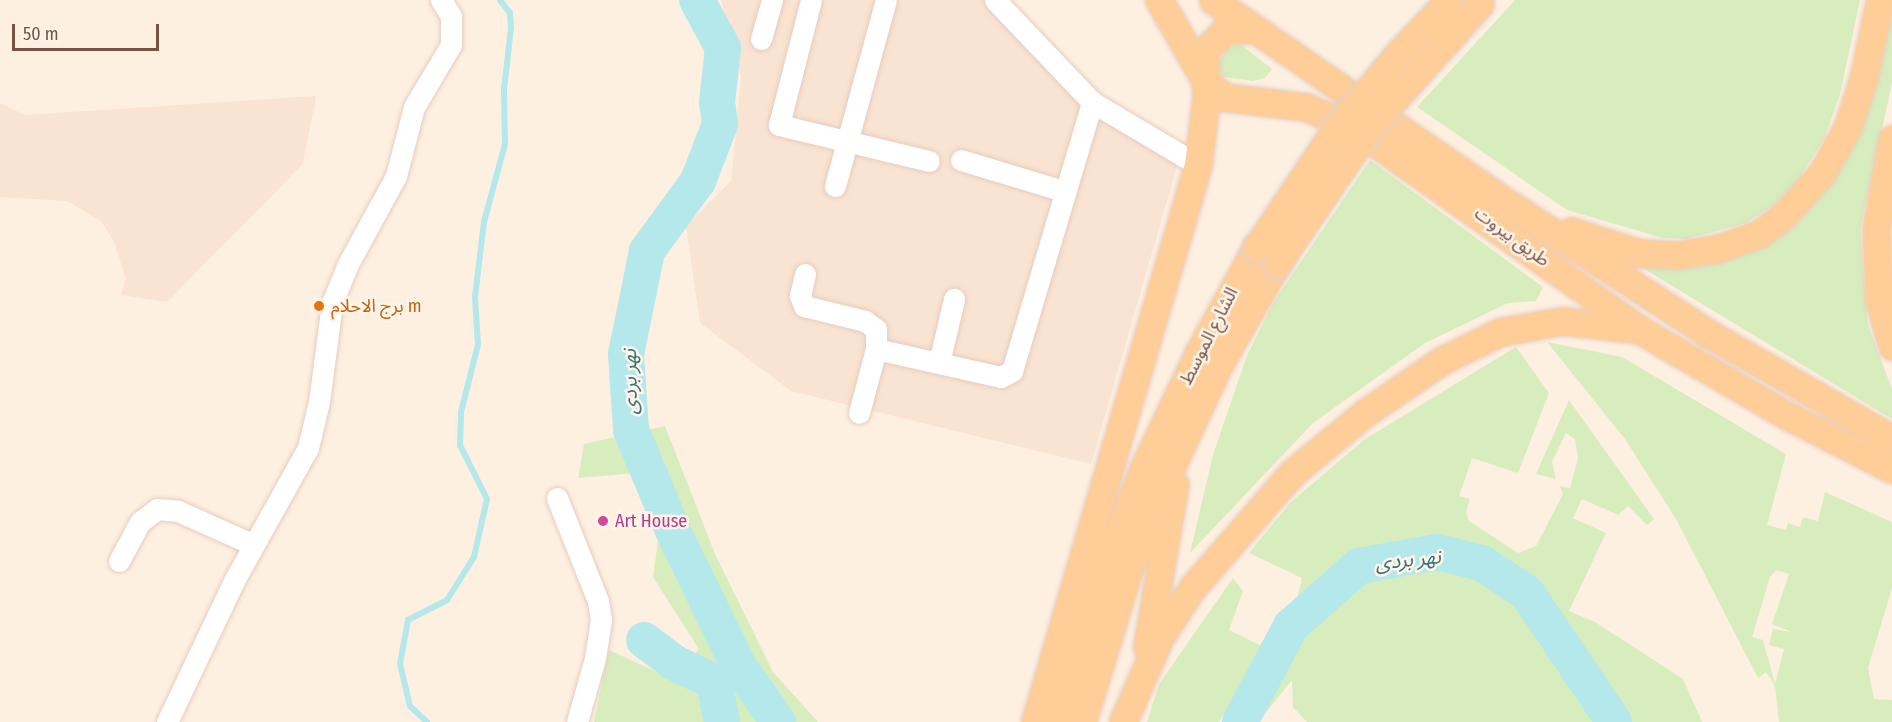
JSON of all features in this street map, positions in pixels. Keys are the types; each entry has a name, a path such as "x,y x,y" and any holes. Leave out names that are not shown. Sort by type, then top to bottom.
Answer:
{"main road":[{"name":"طريق بيروت","path":"1159,0 1205,80 1223,97 1306,107 1354,128 1641,330 1788,416 1892,469"},
{"name":"طريق بيروت","path":"1213,0 1509,204 1709,334 1892,439"},
{"name":"الشارع الموسط","path":"1082,722 1130,566 1267,256 1335,130 1396,56 1449,0"},
{"path":"1509,204 1598,242 1638,253 1677,255 1716,249 1759,234 1783,216 1821,172 1848,126 1863,80 1880,0"},
{"path":"1267,256 1370,128 1482,2"},
{"name":"الشارع الموسط","path":"1059,722 1095,563 1198,165 1205,51 1213,39 1224,31 1253,29"},
{"path":"1892,138 1876,230 1879,300 1892,346"},
{"name":"الشارع الموسط","path":"1035,722 1095,563 1203,344 1267,256"},
{"path":"1143,669 1193,588 1292,473 1403,386 1480,339 1520,326 1583,321 1641,330"},
{"path":"1123,722 1143,669 1181,447"}],"street":[{"path":"167,722 254,545 308,448 320,402 323,352 332,303 348,264 396,176 414,107 451,45 451,16 441,0"},
{"path":"761,39 772,0"},
{"path":"811,0 778,122 929,160"},
{"path":"835,186 886,0"},
{"path":"995,0 1092,102 1198,165"},
{"path":"876,349 1001,377 1012,371 1092,102"},
{"path":"961,160 1064,191"},
{"path":"805,274 800,296 804,306 872,324 878,334 859,413"},
{"path":"939,363 954,299"},
{"path":"557,498 598,601 601,620 598,649 577,722"},
{"path":"119,561 140,522 157,509 178,511 254,545"}],"shaded area":[{"path":"721,0 991,0 1067,86 1179,159 1091,464 791,391 700,323 686,226 731,181 741,77"},
{"path":"316,96 303,164 167,302 121,295 126,279 114,242 101,221 67,201 0,197 0,103 25,115"}],"green space":[{"path":"1515,0 1860,0 1840,94 1825,137 1799,179 1773,206 1746,223 1687,239 1663,238 1567,210 1417,107"},
{"path":"1892,0 1892,83 1860,230 1868,325 1892,389 1892,419 1641,267 1710,263 1819,191"},
{"path":"1241,45 1272,69 1265,78 1253,81 1224,77 1216,66 1228,47"},
{"path":"1370,160 1543,287 1536,301 1508,303 1425,343 1313,423 1190,553 1213,455 1246,358 1273,303"},
{"path":"1547,342 1622,357 1786,454 1767,525 1786,530 1788,523 1800,527 1803,517 1818,521 1825,492 1892,522 1892,588 1868,668 1874,699 1892,700 1892,722 1779,722 1775,686 1766,672 1758,678 1676,519 1625,439","holes":["1776,570 1789,574 1772,624 1791,632 1773,629 1769,645 1784,649 1775,684 1763,640 1752,637 1770,577"]},
{"path":"1516,347 1549,393 1518,473 1472,458 1459,496 1470,499 1466,512 1469,521 1518,553 1536,546 1563,494 1560,486 1570,488 1578,458 1575,439 1566,433 1552,462 1556,479 1536,474 1569,400 1654,519 1647,525 1628,506 1618,515 1582,499 1573,518 1606,533 1569,611 1595,622 1683,679 1702,722 1307,722 1293,707 1292,680 1258,722 1248,722 1291,653 1291,626 1302,578 1249,553 1291,502 1365,439"},
{"path":"665,426 715,554 773,672 818,722 594,722 609,650 672,679 699,649 653,577 660,527 637,473 578,478 584,444"},
{"path":"1233,578 1243,591 1229,630 1266,648 1219,722 1147,722 1159,684"}],"waterway":[{"path":"427,722 410,706 400,664 408,620 447,600 474,557 487,499 460,445 461,412 478,345 475,297 484,222 505,144 504,90 511,28 510,13 500,0"},
{"name":"نهر بردى","path":"697,0 723,48 717,102 720,124 698,181 647,251 626,354 631,430 675,535 738,665 778,722"},
{"name":"نهر بردى","path":"1240,722 1291,626 1359,566 1437,552 1482,563 1527,593 1614,722"},
{"path":"644,640 673,662 714,682 722,722"}],"place":[{"name":"برج الاحلام m","path":"319,306"},
{"name":"Art House","path":"603,521"}]}
